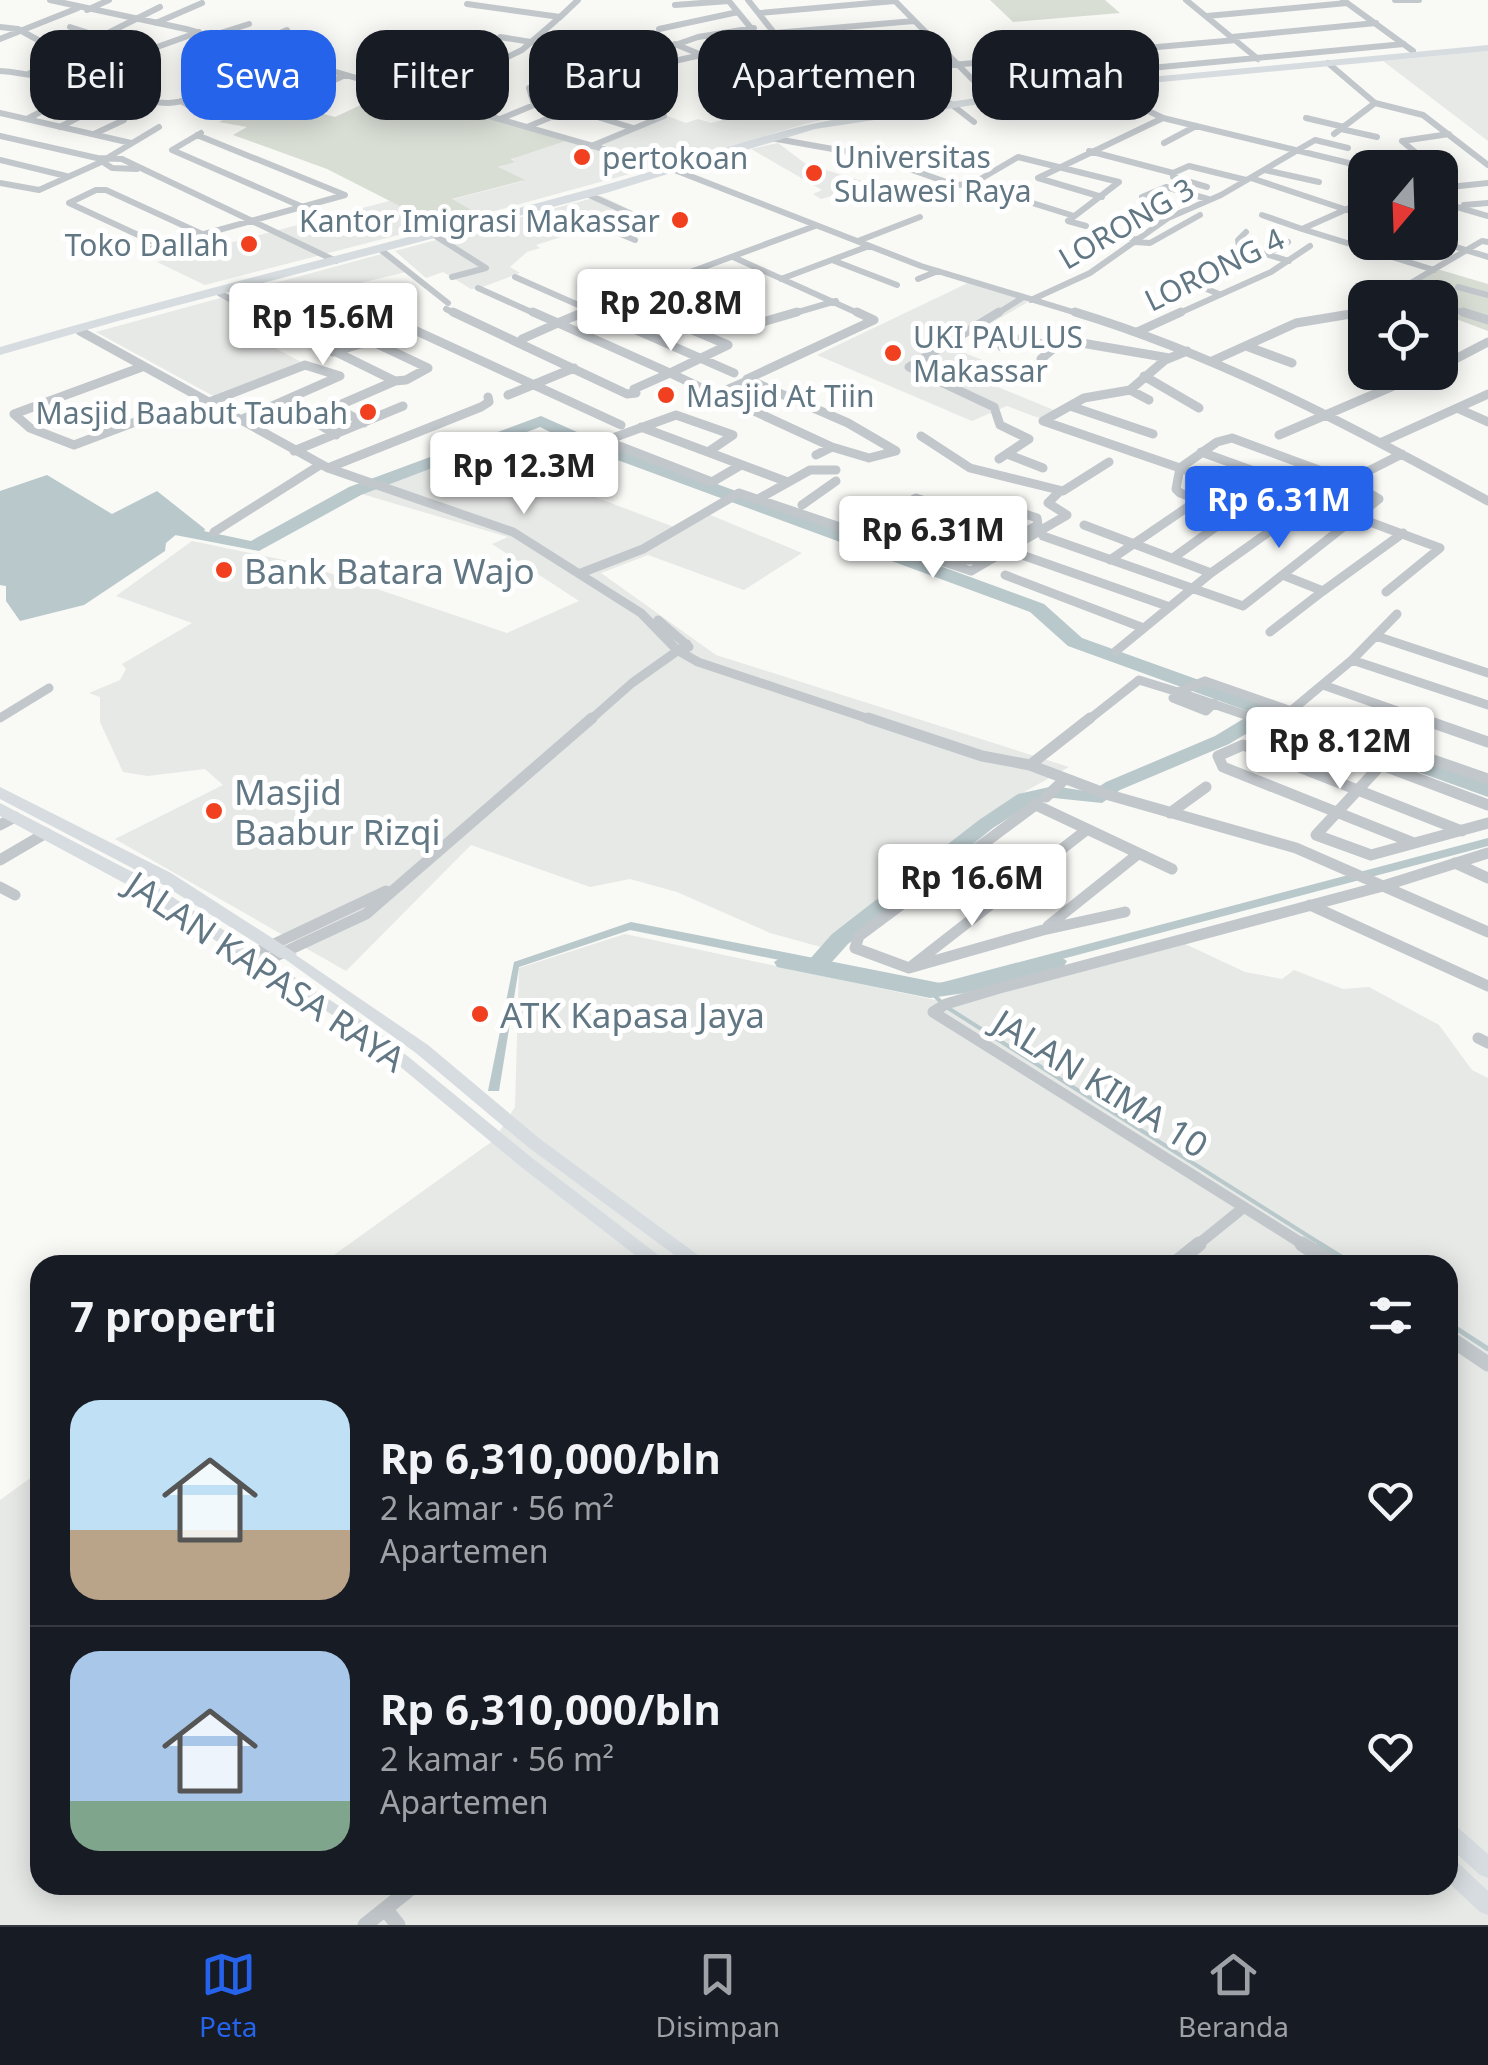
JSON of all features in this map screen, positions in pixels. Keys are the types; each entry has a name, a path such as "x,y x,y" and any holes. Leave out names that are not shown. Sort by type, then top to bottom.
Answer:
{"highway":[{"path":"1159,78 1408,47 1488,46"},
{"path":"1159,75 1488,46"},
{"path":"430,236 587,194 828,120"},
{"path":"0,352 380,250 771,138 850,120"},
{"path":"0,352 150,310"},
{"name":"JALAN KAPASA RAYA","path":"4,808 46,833 87,845"},
{"name":"JALAN KAPASA RAYA","path":"4,808 87,845 270,954"}],"main road":[{"path":"270,954 422,1049 544,1150 686,1255"},
{"name":"JALAN KAPASA RAYA","path":"270,954 647,1255"},
{"path":"526,1162 544,1150"},
{"path":"1458,1842 1488,1868"},
{"path":"1458,1877 1488,1904"}],"street":[{"path":"50,0 189,30"},
{"path":"79,8 88,0"},
{"path":"0,39 18,29 109,0"},
{"path":"546,30 577,1 588,0"},
{"path":"676,5 728,0 755,28"},
{"path":"736,0 755,28"},
{"path":"748,0 773,30"},
{"path":"1186,0 1258,59"},
{"path":"1395,0 1419,0"},
{"path":"760,12 894,1 923,30"},
{"path":"1208,16 1345,2 1408,47"},
{"path":"156,23 202,3"},
{"path":"467,4 559,18"},
{"path":"112,30 160,7"},
{"path":"659,29 738,12"},
{"path":"810,30 914,21"},
{"path":"1159,47 1376,23"},
{"path":"230,30 249,24"},
{"path":"0,28 18,29 30,35"},
{"path":"70,28 77,30"},
{"path":"678,43 755,28"},
{"path":"1159,68 1408,47"},
{"path":"952,60 972,79"},
{"path":"1159,61 1169,67"},
{"path":"952,64 972,63"},
{"path":"1328,63 1373,105 1416,117 1488,165"},
{"path":"0,71 30,73"},
{"path":"336,72 356,78"},
{"path":"336,79 345,75"},
{"path":"161,103 181,101"},
{"path":"1340,130 1373,105"},
{"path":"952,106 974,122"},
{"path":"0,112 130,143"},
{"path":"1159,116 1348,163"},
{"path":"1102,196 1038,178 1089,150 1164,118"},
{"path":"1306,118 1377,137"},
{"path":"60,127 73,120"},
{"path":"94,134 124,120"},
{"path":"500,120 669,168 938,271 1187,351 1382,442 1488,500"},
{"path":"527,127 543,120"},
{"path":"607,120 633,128"},
{"path":"589,147 654,120"},
{"path":"1164,143 1196,126"},
{"path":"108,158 159,127"},
{"path":"150,249 305,208 344,195 201,133 172,149 305,208"},
{"path":"1413,150 1402,141 1444,135"},
{"path":"0,136 98,160 112,168 137,169"},
{"path":"771,138 830,146 924,173 957,187 972,184 1014,157 1120,183 1068,221 1086,226"},
{"path":"1295,152 1316,140 1348,148"},
{"path":"1089,150 1173,173 1189,166 1249,179 1348,210"},
{"name":"LORONG 3","path":"1043,468 1003,457 1029,438 1001,426 1000,414 991,406 909,367 1026,299 1090,273 1159,223 1295,152"},
{"path":"0,160 66,176"},
{"path":"0,183 35,191 98,160 128,161 137,169 336,261"},
{"path":"1264,170 1319,182"},
{"path":"1173,173 1173,178 1208,186"},
{"path":"1458,186 1488,183"},
{"path":"972,184 1074,216"},
{"path":"1142,197 1166,188 1208,199"},
{"path":"162,246 70,203 106,190 202,234"},
{"path":"587,194 640,218 616,232 635,240"},
{"path":"1458,206 1488,203"},
{"path":"1302,229 1348,206"},
{"path":"1458,207 1488,216"},
{"path":"1107,233 1150,243 1200,215"},
{"path":"1262,216 1434,270"},
{"path":"858,241 920,217"},
{"path":"1159,223 1174,228"},
{"path":"684,274 816,226"},
{"path":"1246,232 1237,244 1289,261"},
{"path":"430,236 486,268 452,277"},
{"path":"1416,280 1482,241 1488,242"},
{"path":"1267,254 1288,242"},
{"path":"780,279 869,246"},
{"name":"LORONG 4","path":"1136,332 1289,261 1310,246"},
{"path":"1458,248 1488,257"},
{"path":"380,250 450,307 576,367 634,389 728,345 624,300 612,300 522,339"},
{"path":"733,258 874,321 717,394 832,447 869,458 896,451 848,423 749,380"},
{"path":"832,260 897,285"},
{"path":"696,270 721,281"},
{"path":"918,279 938,271"},
{"path":"514,278 734,374"},
{"path":"1189,282 1218,294"},
{"path":"1002,290 1015,284"},
{"path":"1458,286 1488,294"},
{"path":"478,288 708,391"},
{"path":"219,293 395,381"},
{"path":"260,315 306,298"},
{"path":"744,327 836,302"},
{"path":"278,325 325,306"},
{"path":"450,307 538,349"},
{"path":"1458,311 1488,320"},
{"path":"1212,361 1296,323 1348,315"},
{"path":"397,322 621,425"},
{"path":"80,331 324,467 496,524 581,573 641,614 698,662 982,756 1030,765 1170,813 1296,848 1488,932"},
{"path":"1002,347 1017,339 1056,346 1070,342 1169,358"},
{"path":"333,352 371,341 428,368 309,418 336,436"},
{"path":"1458,358 1488,342"},
{"path":"1041,360 1056,346"},
{"path":"1246,346 1292,363"},
{"path":"1187,351 1169,358 1130,390 1087,398 1043,421 1299,512"},
{"path":"207,403 305,365 340,376 240,420"},
{"path":"0,419 142,367"},
{"path":"508,395 576,367"},
{"path":"1144,376 1199,408"},
{"path":"1130,390 1149,400"},
{"path":"1279,436 1386,390"},
{"path":"1382,442 1488,394"},
{"path":"214,532 324,467 481,406 489,402 488,397"},
{"path":"335,406 364,424"},
{"path":"294,451 403,406"},
{"path":"1067,408 1153,434"},
{"path":"1459,410 1488,422"},
{"path":"14,414 30,428 74,446 151,416"},
{"path":"708,452 732,440 733,435 676,415 617,435 610,442 712,482 734,496"},
{"path":"641,427 785,481"},
{"path":"921,436 944,458 971,469 1022,485 1060,491 1072,489 1128,451"},
{"path":"1044,536 1243,606 1380,499 1346,480 1240,439 1222,439 1180,468 1176,489 1278,528"},
{"path":"816,455 832,447"},
{"path":"1201,452 1321,496"},
{"path":"1116,650 1210,573 1321,496 1402,454"},
{"path":"712,482 741,465"},
{"path":"764,496 810,470 836,476 802,505"},
{"path":"764,496 966,572 1027,542 1068,516 1048,503 1060,491"},
{"path":"581,573 646,551 734,496 764,496 802,505 958,562 972,560 1038,525 1037,518 985,501"},
{"path":"865,528 916,498 1020,534"},
{"path":"1110,560 1198,500"},
{"path":"1172,558 1235,512"},
{"path":"887,513 990,551"},
{"path":"1360,518 1440,550 1386,592"},
{"path":"1084,525 1210,573"},
{"path":"1270,632 1403,533"},
{"path":"1022,555 1167,606"},
{"path":"1005,575 1142,626"},
{"path":"1284,576 1324,591"},
{"path":"1292,710 1352,660 1397,614"},
{"path":"1376,636 1488,673"},
{"path":"270,954 366,914 622,691 682,647"},
{"path":"1352,660 1488,705"},
{"path":"1030,765 1139,680 1181,690 1488,805"},
{"path":"1181,690 1198,681 1214,682 1488,779"},
{"path":"1323,685 1488,742"},
{"path":"0,718 49,688"},
{"path":"1160,688 1159,693 1206,711 1214,703"},
{"path":"1414,844 1224,767 1218,756 1244,745 1462,831"},
{"path":"1380,766 1316,834 1370,855 1488,823"},
{"path":"1065,779 854,943 864,952 910,968 1125,912"},
{"path":"1170,813 1206,786"},
{"path":"1040,802 1085,830 1172,869"},
{"path":"910,968 1085,830"},
{"path":"0,860 46,833"},
{"path":"1310,905 1488,853"},
{"path":"1044,930 1138,854"},
{"path":"1455,863 1488,878"},
{"path":"937,878 990,905"},
{"path":"0,887 15,895"},
{"path":"1310,905 1488,986"},
{"name":"JALAN KIMA 10","path":"1310,905 941,1006 934,1016 1320,1255"},
{"path":"1185,1255 1243,1208"},
{"path":"1458,1344 1488,1364"},
{"path":"365,1925 403,1895"},
{"path":"386,1910 398,1925"}],"shaded area":[{"path":"990,0 1105,0 1120,13 1013,22"},
{"path":"1488,51 1488,141 1383,61"},
{"path":"356,107 356,120 497,120 566,141 498,167 525,180 452,199 480,215 437,225 327,169 233,135 247,127 219,122 336,120"},
{"path":"698,119 711,123 822,120 672,164 596,143 656,120 686,123"},
{"path":"566,141 655,167 480,215 450,200 523,181 496,168 514,162 512,158"},
{"name":"Universitas Sulawesi Raya","path":"778,143 806,164 872,184 821,199 813,194 822,190 751,149"},
{"path":"601,196 637,213 536,245 540,248 527,252 510,267 520,273 480,288 471,289 443,272 426,278 395,251"},
{"path":"393,200 437,225 205,285 157,262"},
{"path":"385,253 406,272 327,291 322,295 332,303 250,335 307,365 217,398 96,332"},
{"path":"1437,269 1488,284 1488,331 1458,320 1458,280 1416,280"},
{"name":"UKI PAULUS Makassar","path":"970,282 1028,302 949,347 998,366 978,379 1054,410 1039,418 1007,406 972,421 817,355"},
{"path":"471,450 674,527 701,511 802,553 744,590 648,555 601,573 716,655 1069,767 1026,791 821,947 770,933 677,892 630,879 590,887 471,845 346,971 115,839 223,785 205,769 148,776 123,772 100,722 100,697 89,693 120,680 126,669 122,664 192,623 116,596 192,541 303,564 507,633 579,601 492,544 508,537 362,494"},
{"path":"47,475 112,514 157,491 205,529 202,536 178,533 166,543 165,551 84,605 20,621 6,601 6,586 0,585 0,491"},
{"path":"1488,838 1488,846 938,992 630,930 519,967 499,1091 488,1091 514,962 631,922 940,983"},
{"path":"625,934 959,1005 1183,943 1245,972 1282,979 1294,970 1343,989 1369,987 1439,1025 1472,1070 1488,1078 1488,1925 0,1925 0,1500 30,1478 30,1895 1458,1895 1458,1255 334,1255 494,1140 515,1107 519,968"}],"waterway":[{"path":"175,530 253,547 355,491 541,421 580,440 1037,608 1075,642 1488,791"},
{"path":"814,968 840,939 1025,798 1054,792 1095,799 1113,786 1222,740 1269,712"},
{"path":"814,968 930,991 965,986 1056,961"},
{"path":"785,962 814,968"},
{"path":"930,991 941,1002"},
{"path":"948,1008 1324,1246"},
{"path":"1320,1244 1338,1255"},
{"path":"1458,1330 1488,1349"}],"place":[{"name":"pertokoan","path":"582,157"},
{"name":"Universitas Sulawesi Raya","path":"814,173"},
{"name":"Kantor Imigrasi Makassar","path":"680,220"},
{"name":"Toko Dallah","path":"249,244"},
{"name":"UKI PAULUS Makassar","path":"893,353"},
{"name":"Masjid At Tiin","path":"666,395"},
{"name":"Masjid Baabut Taubah","path":"368,412"},
{"name":"Bank Batara Wajo","path":"224,570"},
{"name":"Masjid Baabur Rizqi","path":"214,811"},
{"name":"ATK Kapasa Jaya","path":"480,1014"}]}
